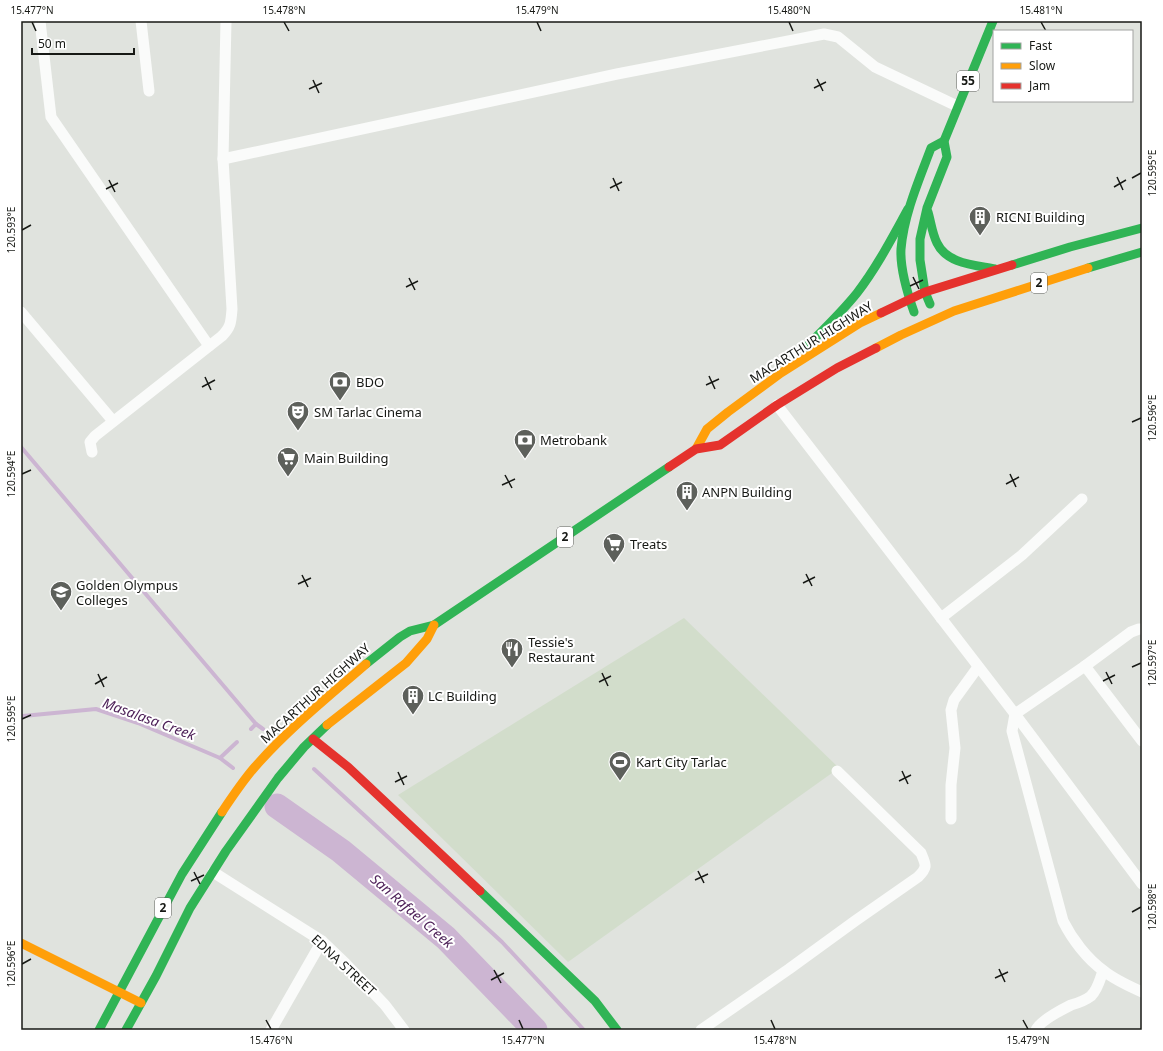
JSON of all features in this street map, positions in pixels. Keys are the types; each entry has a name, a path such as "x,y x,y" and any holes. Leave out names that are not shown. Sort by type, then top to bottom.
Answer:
{"main road":[{"name":"55","path":"937,318 925,292 920,260 920,239 927,208 947,157 944,140 993,21"},
{"name":"55","path":"920,326 908,299 901,249 908,209 931,148 944,140"},
{"path":"927,208 935,238 942,251 956,261 998,269"},
{"path":"782,373 864,284 887,250 908,209"},
{"name":"MACARTHUR HIGHWAY","path":"696,449 707,429 782,373 860,323 908,299 925,292 1070,247 1142,228"},
{"name":"MACARTHUR HIGHWAY","path":"99,1030 182,874 236,791 262,759 309,712 400,637 410,631 434,625 696,449 720,444 837,368 920,326 957,310 1091,266 1142,252"},
{"name":"MACARTHUR HIGHWAY","path":"126,1030 156,976 190,908 226,851 278,778 304,747 327,725 406,663 427,639 434,625"},
{"path":"313,739 348,767 533,941 595,1001 617,1030"},
{"path":"21,943 141,1003"}],"street":[{"path":"40,21 51,117 209,346"},
{"path":"141,21 149,91"},
{"path":"92,452 90,442 92,439 227,331 230,324 232,309 223,159 226,21"},
{"path":"223,159 617,74 824,34 838,37 875,67 957,106"},
{"path":"21,312 113,421"},
{"path":"777,406 1015,714 1142,884"},
{"path":"941,618 1022,555 1082,499"},
{"path":"1142,629 1131,632 1085,666 1015,714 1012,731 1063,921 1074,940 1103,971 1118,981 1142,992"},
{"path":"1085,666 1142,741"},
{"path":"951,819 951,785 955,748 951,710 954,700 978,667"},
{"path":"701,1030 925,871 926,865 922,853 837,771"},
{"name":"EDNA STREET","path":"213,872 322,941 385,1005 404,1030"},
{"path":"271,1030 322,941"},
{"path":"1036,1030 1042,1022 1089,997 1094,992 1103,971"}],"green space":[{"name":"Kart City Tarlac","path":"684,618 839,768 568,962 398,795"}],"waterway":[{"path":"21,447 256,724 263,729"},
{"name":"Masalasa Creek","path":"21,717 96,709 138,723 220,758 233,768"},
{"path":"251,729 256,724"},
{"path":"220,758 237,742"},
{"path":"314,769 502,942 584,1030"},
{"name":"San Rafael Creek","path":"277,806 341,851 446,938 535,1030"}],"traffic: fast":[{"path":"930,304 925,292 920,260 920,239 927,208 947,157 944,141 993,21"},
{"path":"914,312 903,272 901,256 905,223 931,148 944,141"},
{"path":"804,349 838,315 857,293 878,263 908,209"},
{"path":"928,212 937,243 947,255 970,265 995,269"},
{"path":"1012,265 1070,247 1142,228"},
{"path":"1088,268 1142,252"},
{"path":"366,664 400,637 410,631 434,625 669,467"},
{"path":"126,1030 156,976 190,908 226,851 278,778 304,747 327,725"},
{"path":"99,1030 182,874 222,812"},
{"path":"480,891 595,1001 617,1030"}],"traffic: slow":[{"path":"876,348 954,311 1088,268"},
{"path":"696,449 707,429 781,373 860,323 881,313"},
{"path":"327,725 406,663 427,639 434,625"},
{"path":"222,812 245,779 280,740 366,664"},
{"path":"21,943 141,1003"}],"traffic: jam":[{"path":"881,313 925,292 1012,265"},
{"path":"669,467 696,449 720,445 777,405 837,368 876,348"},
{"path":"313,739 348,767 480,891"}],"place":[{"name":"RICNI Building","path":"980,236"},
{"name":"BDO","path":"340,402"},
{"name":"SM Tarlac Cinema","path":"298,432"},
{"name":"Metrobank","path":"525,460"},
{"name":"Main Building","path":"288,478"},
{"name":"ANPN Building","path":"687,512"},
{"name":"Treats","path":"614,564"},
{"name":"Golden Olympus Colleges","path":"61,612"},
{"name":"Tessie's Restaurant","path":"512,668"},
{"name":"LC Building","path":"413,716"},
{"name":"Kart City Tarlac","path":"620,782"}]}
